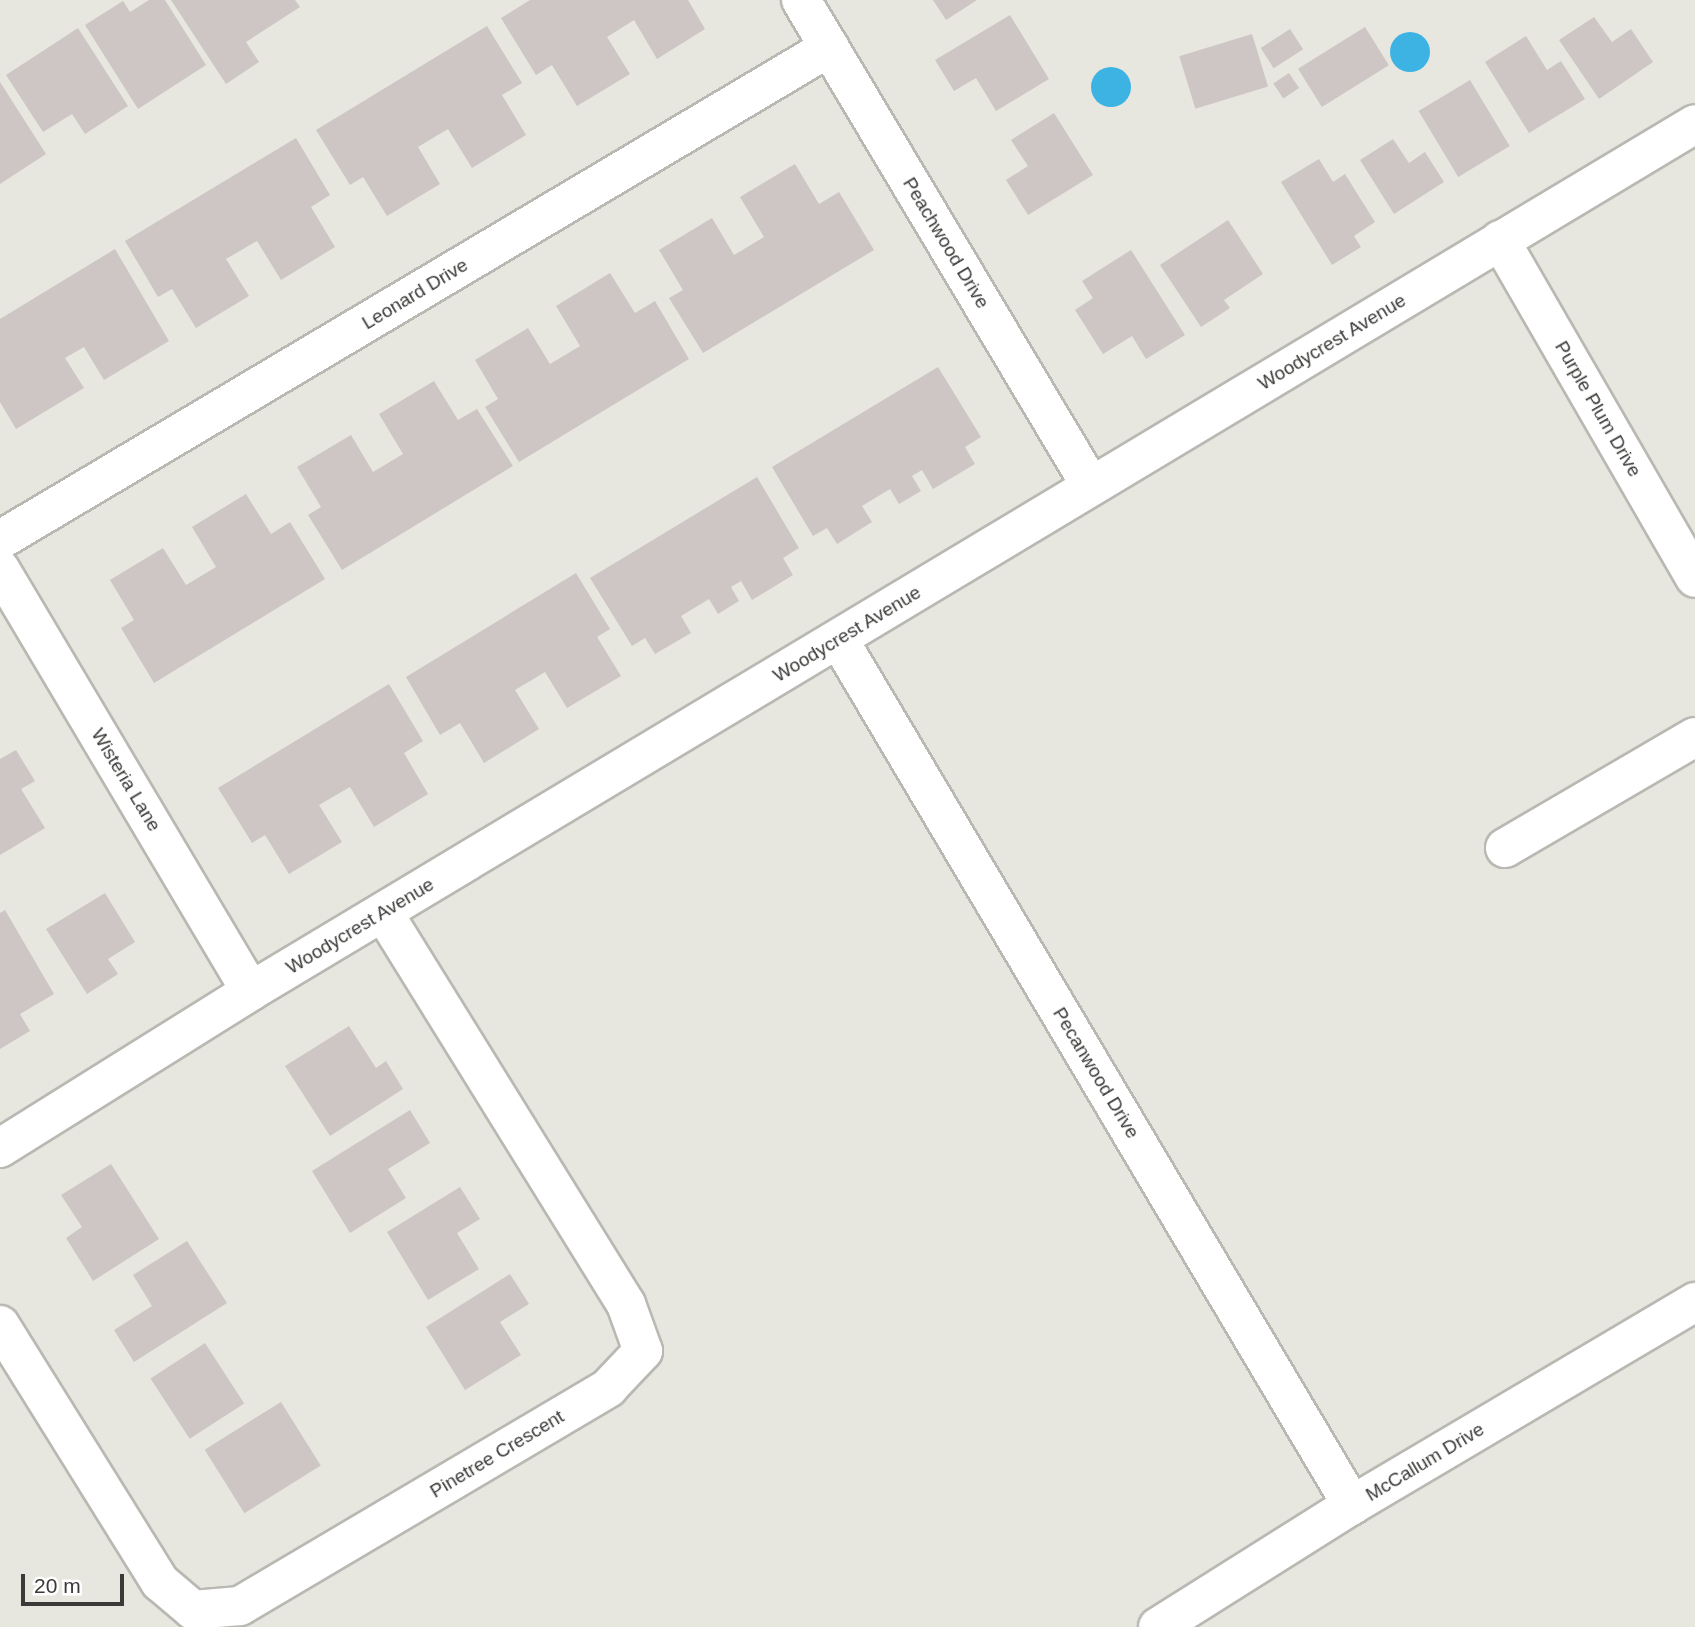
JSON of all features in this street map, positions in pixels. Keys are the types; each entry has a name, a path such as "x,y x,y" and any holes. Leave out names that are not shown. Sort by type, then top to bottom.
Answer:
{"street":[{"name":"Peachwood Drive","path":"802,0 1091,486"},
{"name":"Leonard Drive","path":"0,540 830,47"},
{"name":"Woodycrest Avenue","path":"0,1148 251,991 1695,124"},
{"name":"Purple Plum Drive","path":"1500,240 1695,578"},
{"name":"Wisteria Lane","path":"0,569 251,991"},
{"name":"Pecanwood Drive","path":"839,640 1352,1506"},
{"path":"1506,848 1695,737"},
{"name":"Pinetree Crescent","path":"0,1325 160,1582 192,1610 240,1606 608,1388 643,1351 626,1304 383,912"},
{"name":"McCallum Drive","path":"1158,1627 1352,1506 1695,1303"}],"water":[{"path":"1410,32 1424,38 1430,52 1424,66 1410,72 1396,66 1390,52 1396,38"},
{"path":"1111,67 1125,73 1131,87 1125,101 1111,107 1097,101 1091,87 1097,73"}],"building":[{"path":"149,0 165,0 206,65 138,109 85,25 123,1 130,12"},
{"path":"171,0 295,0 300,7 246,42 259,62 226,84"},
{"path":"530,0 688,0 705,29 657,59 634,20 607,37 630,74 577,106 552,65 536,75 501,18"},
{"path":"933,0 977,0 946,20"},
{"path":"1010,15 1049,79 996,111 976,78 954,91 935,60"},
{"path":"1594,17 1612,42 1631,29 1653,62 1599,99 1559,40"},
{"path":"487,26 522,83 502,95 526,135 472,168 448,129 418,147 440,184 387,216 363,177 350,185 316,130"},
{"path":"1365,27 1389,65 1322,107 1298,69"},
{"path":"78,28 128,106 85,134 72,114 43,132 6,75"},
{"path":"1290,29 1303,49 1274,68 1261,48"},
{"path":"1252,34 1268,87 1195,109 1179,56"},
{"path":"1526,36 1547,70 1561,61 1585,99 1529,133 1485,62"},
{"path":"1289,73 1299,88 1283,99 1273,84"},
{"path":"1470,80 1510,146 1458,177 1419,111"},
{"path":"0,82 46,154 0,184"},
{"path":"1054,113 1093,175 1028,215 1006,180 1028,166 1011,140"},
{"path":"296,138 330,195 311,207 335,247 281,280 257,241 226,259 249,296 196,328 172,289 158,297 125,241"},
{"path":"1393,139 1409,163 1425,152 1444,182 1394,214 1360,160"},
{"path":"1319,159 1333,182 1345,174 1375,222 1354,236 1361,247 1332,265 1281,182"},
{"path":"795,164 819,204 839,192 874,250 703,353 669,298 683,290 659,250 712,218 734,255 764,237 740,197"},
{"path":"1228,220 1263,274 1224,300 1230,308 1201,327 1160,265"},
{"path":"115,249 169,341 104,380 84,347 65,358 84,388 16,429 0,402 0,319"},
{"path":"1131,250 1185,335 1146,359 1132,336 1103,354 1075,310 1093,298 1082,281"},
{"path":"610,273 635,313 655,301 689,359 519,462 485,407 498,399 475,360 528,328 550,364 580,346 556,306"},
{"path":"938,367 981,437 965,447 975,464 933,489 922,470 912,476 921,491 899,504 890,489 862,506 872,522 837,544 827,528 813,536 772,467"},
{"path":"434,381 458,420 477,409 513,466 342,570 308,515 321,507 297,467 351,435 373,472 403,454 379,414"},
{"path":"757,477 799,548 783,558 793,575 752,600 741,581 731,587 739,601 718,614 709,599 681,616 691,633 655,654 645,638 632,646 590,578"},
{"path":"246,494 271,534 290,522 325,579 154,683 121,628 134,620 110,580 163,548 186,585 216,567 192,527"},
{"path":"576,573 610,629 597,637 621,676 567,708 545,672 515,690 539,729 484,763 460,723 440,735 406,677"},
{"path":"389,684 423,741 404,753 428,794 374,827 350,787 319,805 342,842 289,874 265,835 252,843 218,788"},
{"path":"16,750 35,781 21,789 45,828 0,855 0,759"},
{"path":"105,893 135,942 108,959 118,974 87,994 46,929"},
{"path":"5,910 54,994 20,1014 30,1031 0,1049 0,913"},
{"path":"349,1026 376,1068 386,1061 403,1089 330,1136 285,1066"},
{"path":"410,1110 430,1143 388,1169 406,1198 350,1233 312,1171"},
{"path":"111,1164 159,1239 93,1281 66,1238 82,1227 61,1195"},
{"path":"460,1187 480,1219 457,1233 479,1269 428,1300 387,1232"},
{"path":"187,1241 227,1303 134,1362 114,1330 152,1306 133,1275"},
{"path":"510,1274 529,1304 500,1322 521,1355 465,1390 426,1327"},
{"path":"205,1343 244,1403 190,1439 150,1378"},
{"path":"281,1402 321,1466 244,1513 205,1450"}]}
